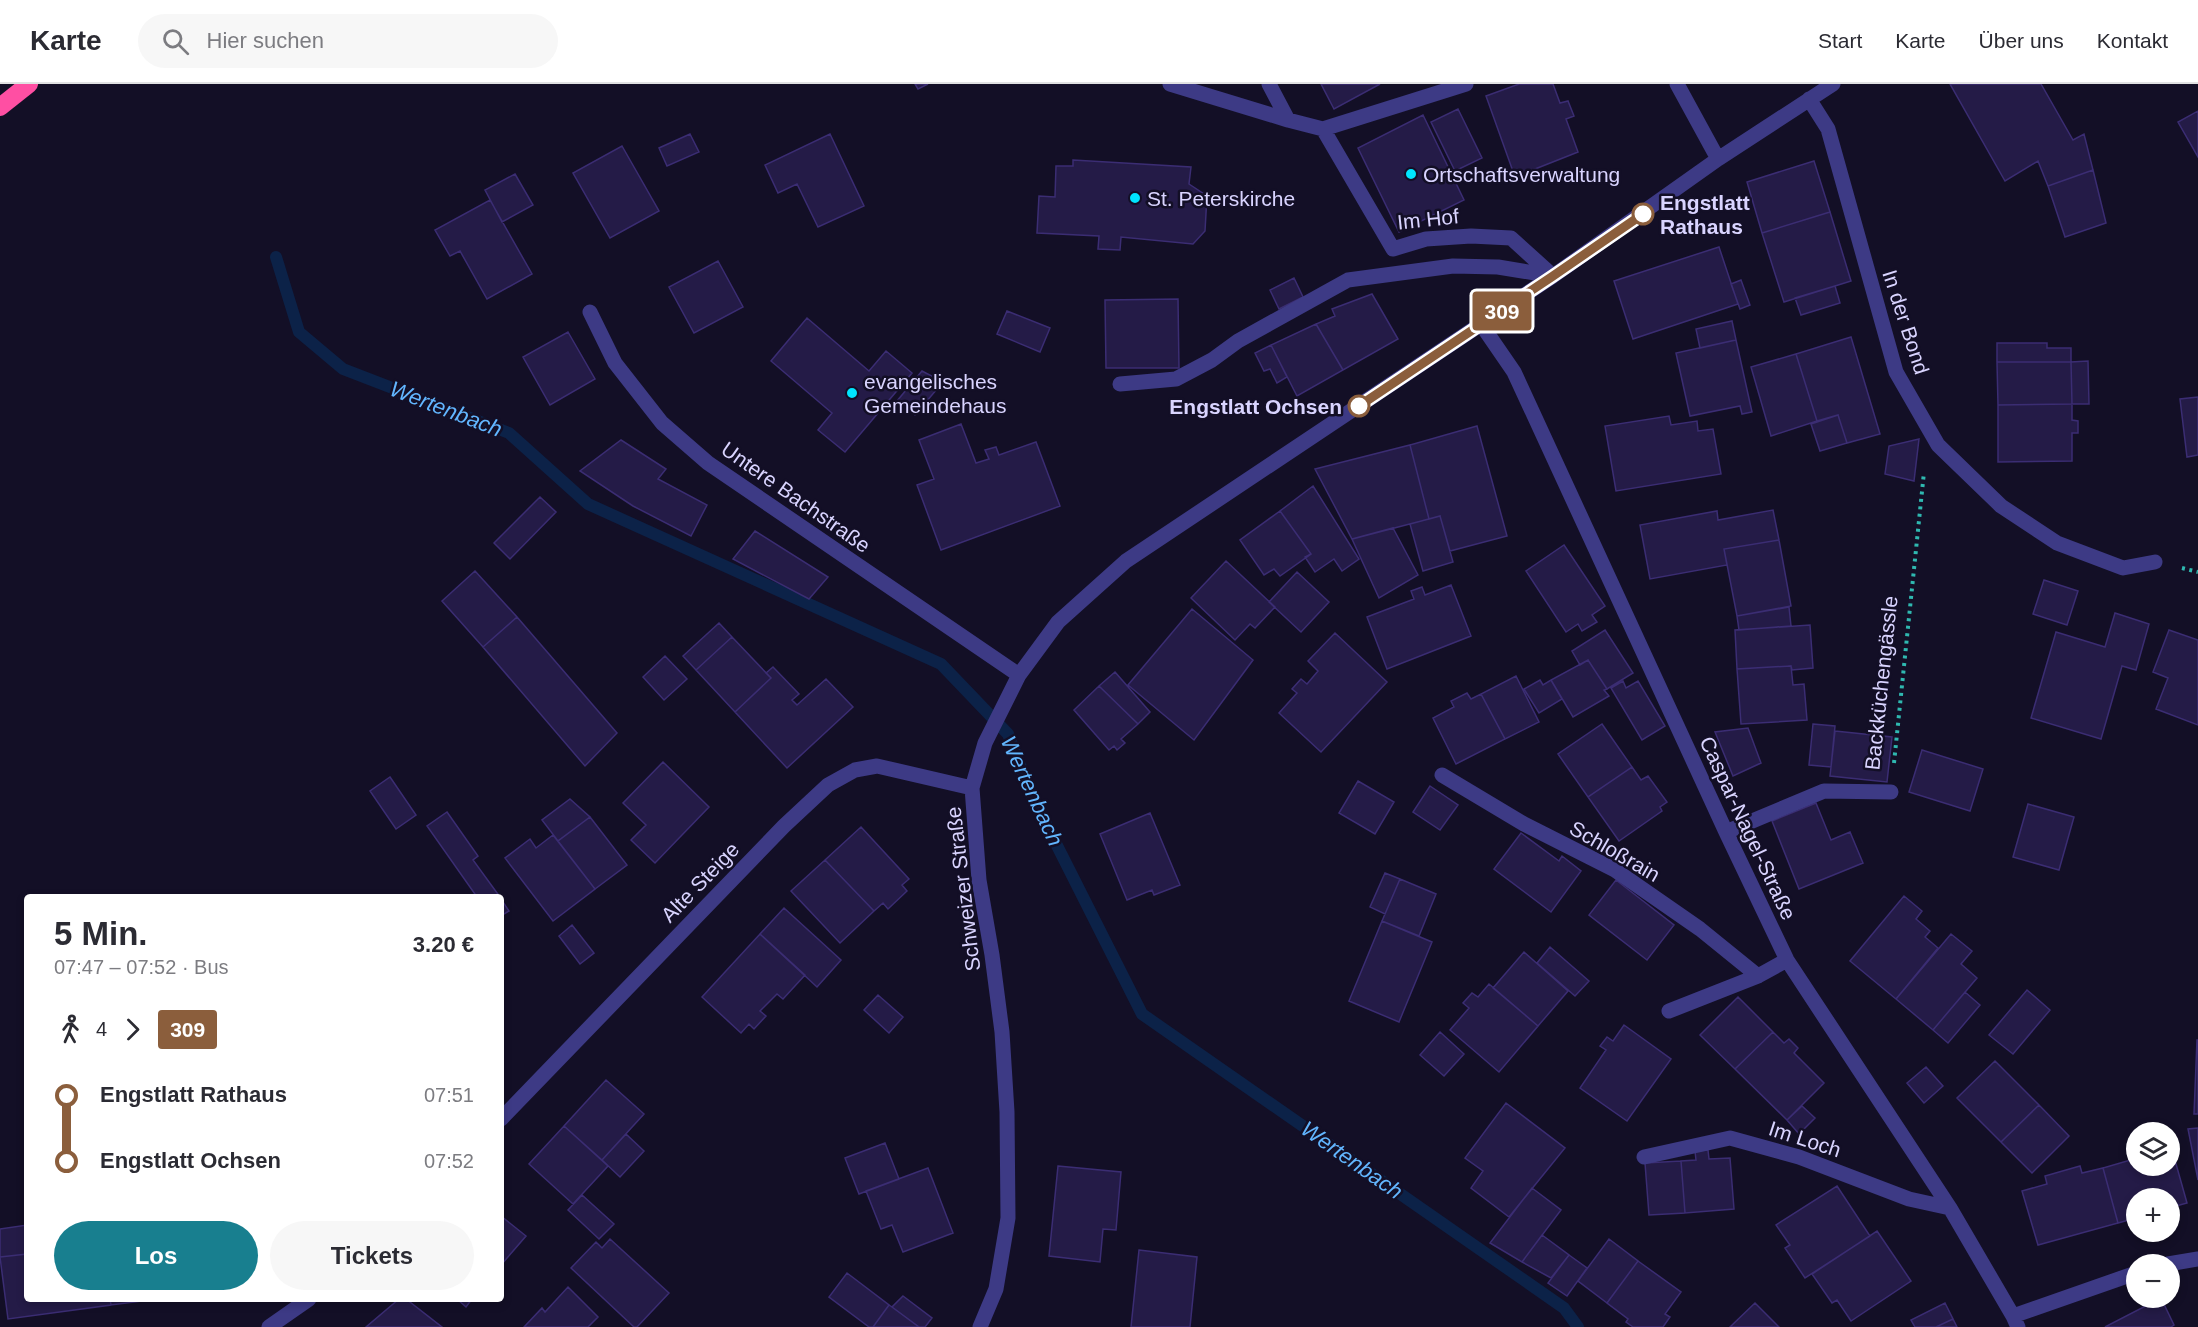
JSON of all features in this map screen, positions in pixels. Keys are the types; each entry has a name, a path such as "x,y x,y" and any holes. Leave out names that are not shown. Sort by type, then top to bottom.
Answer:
{"highway":[{"path":"0,107 29,84"}],"street":[{"path":"1170,84 1323,129 1466,84"},
{"path":"1269,84 1288,120"},
{"path":"1677,84 1718,159"},
{"name":"Schweizer Straße","path":"980,1327 996,1289 1008,1218 1007,1112 1002,1032 979,880 972,788 985,743 1019,675 1058,622 1126,561 1553,276 1718,159 1833,84"},
{"name":"In der Bond","path":"1809,99 1828,129 1896,372 1938,445 2001,506 2057,543 2123,568 2155,562"},
{"name":"Im Hof","path":"1323,129 1393,249 1426,239 1471,236 1511,238 1553,276"},
{"path":"1120,384 1176,380 1212,360 1238,341 1348,280 1454,266 1498,267 1553,276"},
{"name":"Untere Bachstraße","path":"590,312 615,363 662,423 708,463 1019,675"},
{"name":"Caspar-Nagel-Straße","path":"1481,324 1514,372 1787,960 1950,1208 2016,1321"},
{"name":"Alte Steige","path":"504,1116 784,826 828,785 855,770 877,766 972,788"},
{"name":"Schloßrain","path":"1442,775 1524,824 1615,870 1700,929 1758,976"},
{"name":"Backküchengässle","path":"1726,832 1824,791 1891,792"},
{"path":"1669,1011 1758,976 1787,960"},
{"name":"Im Loch","path":"1644,1157 1730,1138 1798,1157 1909,1199 1950,1208"},
{"path":"2180,1262 2198,1259"},
{"path":"2016,1321 2126,1277"},
{"path":"269,1327 305,1302"}],"path":[{"name":"Backküchengässle","path":"1891,792 1925,467 1938,445"}],"building":[{"path":"915,84 928,84 918,89"},
{"path":"1321,84 1380,84 1334,109"},
{"path":"1519,84 1553,84 1560,103 1568,101 1574,116 1566,119 1578,152 1515,177 1486,96"},
{"path":"1950,84 2041,84 2073,140 2084,134 2093,170 2048,186 2038,161 2005,181"},
{"path":"1458,109 1482,158 1455,171 1431,122"},
{"path":"2198,111 2198,157 2178,122"},
{"name":"Ortschaftsverwaltung","path":"1423,115 1464,200 1399,232 1358,148"},
{"path":"690,134 699,152 667,166 659,148"},
{"path":"830,134 864,206 818,227 797,184 778,193 765,165"},
{"path":"622,146 659,211 610,238 573,173"},
{"path":"1073,160 1191,167 1189,184 1207,196 1205,231 1193,244 1121,237 1120,250 1098,249 1099,236 1037,233 1039,196 1055,197 1056,166 1073,166"},
{"path":"1814,161 1830,212 1762,233 1747,182"},
{"path":"2093,170 2106,223 2065,237 2048,186"},
{"path":"515,174 533,205 502,222 485,190"},
{"path":"490,200 532,274 487,299 460,251 450,256 435,230"},
{"path":"1830,212 1851,281 1784,302 1762,233"},
{"path":"1719,247 1738,304 1633,339 1614,281"},
{"path":"718,261 743,307 694,333 669,287"},
{"path":"1294,278 1303,297 1279,309 1270,290"},
{"path":"1741,280 1750,305 1740,309 1731,284"},
{"path":"1835,286 1840,303 1801,315 1795,298"},
{"path":"1372,294 1398,339 1343,370 1316,324 1335,316 1332,309"},
{"path":"1178,299 1179,368 1106,368 1105,300"},
{"path":"1007,311 1050,328 1040,352 997,334"},
{"name":"evangelisches Gemeindehaus","path":"807,318 869,371 886,351 912,373 845,452 818,430 832,413 771,361"},
{"path":"1732,321 1736,340 1700,348 1696,329"},
{"path":"1316,324 1343,370 1297,396 1271,345"},
{"path":"568,332 595,379 550,405 523,357"},
{"path":"1851,337 1880,434 1847,443 1838,415 1817,421 1796,354"},
{"path":"1736,340 1752,412 1742,414 1740,406 1690,416 1676,353"},
{"path":"1997,343 2047,343 2047,348 2071,348 2071,362 1997,362"},
{"path":"1271,345 1287,377 1277,383 1270,369 1264,371 1255,353"},
{"path":"1796,354 1817,421 1771,436 1751,367"},
{"path":"2088,361 2089,404 2072,404 2071,362"},
{"path":"1997,362 2071,362 2072,404 1998,405"},
{"path":"922,371 943,382 915,415 897,401"},
{"path":"2198,397 2198,455 2187,457 2180,399"},
{"path":"2072,404 2072,420 2078,421 2078,433 2072,433 2072,461 1998,462 1998,405"},
{"path":"1838,415 1847,443 1820,451 1811,424"},
{"path":"1669,416 1671,425 1697,421 1698,431 1713,429 1721,474 1616,491 1605,426"},
{"path":"961,424 976,463 989,459 985,450 996,447 999,455 1036,442 1060,506 941,550 917,485 934,479 919,440"},
{"path":"1477,426 1507,536 1450,551 1440,516 1429,519 1410,445"},
{"path":"1919,439 1914,481 1885,474 1889,446"},
{"path":"621,440 666,469 658,479 707,505 691,536 633,506 580,471"},
{"path":"1410,445 1429,519 1352,539 1315,469"},
{"path":"1313,486 1359,559 1342,571 1334,559 1315,572 1305,557 1311,554 1280,511"},
{"path":"540,497 556,512 510,559 494,543"},
{"path":"1773,510 1779,540 1724,549 1727,565 1650,579 1640,525 1717,511 1718,520"},
{"path":"1280,511 1311,554 1280,576 1274,569 1264,575 1240,540"},
{"path":"1440,516 1453,562 1423,571 1410,524"},
{"path":"1393,528 1418,575 1379,598 1352,539"},
{"path":"755,531 828,577 809,599 733,559"},
{"path":"1779,540 1791,606 1737,616 1724,549"},
{"path":"1564,545 1605,606 1592,615 1597,622 1582,631 1578,624 1566,632 1526,571"},
{"path":"1226,561 1275,607 1255,628 1250,624 1235,640 1191,598"},
{"path":"475,571 517,617 483,647 442,601"},
{"path":"1297,572 1329,602 1301,632 1269,602"},
{"path":"2044,580 2078,591 2067,625 2033,614"},
{"path":"1451,585 1471,636 1387,669 1367,617 1414,599 1411,591 1422,587 1425,595"},
{"path":"1789,607 1791,626 1739,630 1737,616"},
{"path":"1192,609 1253,660 1194,740 1128,685"},
{"path":"2115,613 2149,624 2136,670 2122,666 2101,739 2031,718 2056,632 2105,647"},
{"path":"517,617 617,733 585,766 483,647"},
{"path":"719,623 732,637 696,670 683,656"},
{"path":"1810,625 1813,668 1792,670 1791,666 1737,669 1735,630"},
{"path":"1605,630 1633,673 1607,689 1588,660 1580,665 1572,651"},
{"path":"2169,630 2198,640 2198,725 2156,709 2168,678 2153,672"},
{"path":"1335,633 1387,682 1321,752 1279,713 1297,693 1292,689 1301,679 1307,684 1318,671 1308,661"},
{"path":"732,637 771,678 735,712 696,670"},
{"path":"665,656 687,679 664,700 643,677"},
{"path":"1588,660 1609,696 1573,717 1551,680"},
{"path":"1791,666 1793,685 1804,684 1807,720 1741,724 1737,669"},
{"path":"773,667 799,694 792,700 797,705 826,679 853,707 787,768 735,712 771,678 766,673"},
{"path":"1115,672 1150,712 1138,724 1099,686"},
{"path":"1516,676 1539,722 1505,739 1481,694"},
{"path":"1540,680 1543,685 1551,680 1562,699 1539,713 1524,689"},
{"path":"1623,681 1626,688 1638,681 1665,726 1642,740 1611,688"},
{"path":"1099,686 1138,724 1121,739 1125,743 1117,750 1114,746 1109,750 1074,710"},
{"path":"1467,693 1471,699 1481,694 1505,739 1456,764 1433,718 1454,707 1451,701"},
{"path":"1602,724 1632,767 1588,797 1558,754"},
{"path":"1813,724 1835,726 1831,767 1809,765"},
{"path":"1748,728 1761,763 1733,776 1715,732"},
{"path":"1835,731 1892,737 1887,782 1830,776"},
{"path":"1922,750 1983,769 1970,811 1909,792"},
{"path":"663,762 709,807 655,863 631,840 646,825 623,803"},
{"path":"1632,767 1641,780 1648,776 1667,802 1660,807 1662,811 1619,841 1588,797"},
{"path":"390,777 416,815 396,829 370,791"},
{"path":"1358,781 1394,802 1375,834 1339,813"},
{"path":"1430,786 1458,805 1440,830 1413,812"},
{"path":"570,799 590,817 558,841 542,820"},
{"path":"1816,803 1831,840 1850,832 1863,863 1799,889 1772,821"},
{"path":"2028,804 2074,817 2059,870 2013,857"},
{"path":"447,812 478,856 473,860 498,894 475,894 427,826"},
{"path":"1150,813 1180,885 1154,895 1152,890 1127,900 1100,834"},
{"path":"590,817 627,865 595,889 558,841"},
{"path":"861,827 909,879 902,885 907,891 888,909 883,903 874,911 825,860"},
{"path":"1521,833 1559,861 1562,856 1581,871 1551,912 1494,869"},
{"path":"553,835 595,889 553,921 505,858 530,839 536,848"},
{"path":"825,860 874,911 840,943 791,891"},
{"path":"1385,873 1400,879 1385,914 1370,907"},
{"path":"1400,879 1436,894 1419,936 1382,921"},
{"path":"1616,880 1674,925 1647,960 1589,915"},
{"path":"1904,896 1922,911 1916,919 1930,931 1925,937 1938,948 1896,999 1850,961"},
{"path":"504,904 509,911 504,914"},
{"path":"784,908 841,960 817,987 760,934"},
{"path":"1382,921 1432,942 1399,1022 1349,1001"},
{"path":"572,925 594,953 580,964 559,936"},
{"path":"760,934 805,975 783,999 777,994 760,1011 766,1016 754,1029 749,1024 741,1033 702,997"},
{"path":"1951,934 1972,951 1961,964 1977,978 1933,1030 1896,999"},
{"path":"1550,947 1589,981 1575,996 1537,963"},
{"path":"1524,952 1568,991 1538,1026 1493,988"},
{"path":"1489,984 1538,1026 1499,1072 1450,1030 1469,1008 1463,1003 1472,993 1478,997"},
{"path":"2027,990 2050,1010 2013,1054 1989,1035"},
{"path":"1965,992 1980,1005 1948,1043 1933,1030"},
{"path":"878,995 903,1017 889,1033 864,1010"},
{"path":"1738,997 1773,1032 1735,1069 1700,1035"},
{"path":"1624,1025 1671,1059 1627,1121 1580,1088 1606,1050 1600,1046 1607,1037 1613,1041"},
{"path":"1440,1032 1464,1054 1444,1076 1420,1055"},
{"path":"1773,1032 1784,1043 1789,1039 1798,1048 1794,1053 1824,1083 1787,1120 1735,1069"},
{"path":"2197,1040 2198,1114 2194,1114"},
{"path":"1995,1061 2039,1105 2001,1142 1957,1098"},
{"path":"1926,1067 1943,1086 1924,1103 1907,1083"},
{"path":"606,1080 644,1114 602,1160 564,1126"},
{"path":"1506,1103 1565,1148 1509,1217 1471,1188 1483,1171 1465,1158"},
{"path":"2039,1105 2069,1136 2032,1173 2001,1142"},
{"path":"1802,1106 1815,1118 1799,1134 1787,1120"},
{"path":"564,1126 608,1166 573,1204 529,1164"},
{"path":"2198,1128 2198,1180 2188,1129"},
{"path":"626,1134 644,1151 620,1177 602,1160"},
{"path":"885,1143 899,1179 859,1194 845,1158"},
{"path":"1708,1150 1709,1159 1730,1158 1734,1209 1685,1213 1681,1161 1696,1160 1695,1151"},
{"path":"1681,1161 1685,1213 1649,1215 1645,1163"},
{"path":"2126,1161 2126,1176 2179,1176 2187,1203 2180,1205 2180,1188 2126,1188 2126,1221 2118,1223 2103,1168"},
{"path":"1058,1166 1121,1172 1116,1230 1103,1229 1100,1262 1049,1256"},
{"path":"2080,1166 2082,1173 2103,1168 2118,1223 2038,1245 2022,1191 2047,1184 2045,1176"},
{"path":"928,1168 953,1233 903,1252 892,1225 881,1229 866,1191"},
{"path":"1837,1186 1870,1236 1805,1278 1785,1248 1790,1245 1776,1225"},
{"path":"1532,1188 1561,1210 1522,1262 1490,1243"},
{"path":"582,1195 614,1224 599,1239 568,1210"},
{"path":"504,1218 526,1236 504,1262"},
{"path":"24,1225 24,1254 0,1257 0,1229"},
{"path":"1877,1231 1911,1281 1851,1321 1837,1300 1832,1303 1812,1274"},
{"path":"1542,1235 1569,1255 1551,1278 1522,1262"},
{"path":"610,1239 669,1293 637,1327 634,1327 571,1268 596,1242 602,1248"},
{"path":"1609,1239 1638,1261 1607,1303 1578,1281"},
{"path":"1139,1250 1197,1257 1190,1327 1131,1327"},
{"path":"24,1254 24,1302 110,1302 111,1305 8,1319 0,1257"},
{"path":"1569,1255 1587,1268 1567,1296 1548,1283"},
{"path":"1638,1261 1681,1292 1665,1314 1670,1317 1663,1327 1633,1327 1626,1322 1628,1319 1607,1303"},
{"path":"847,1273 889,1305 873,1327 869,1327 829,1297"},
{"path":"568,1287 598,1317 588,1327 524,1327 542,1308 545,1312"},
{"path":"903,1296 932,1318 925,1327 919,1327 892,1307"},
{"path":"110,1302 134,1302 111,1305"},
{"path":"395,1302 410,1302 442,1327 366,1327"},
{"path":"460,1302 470,1302 466,1307"},
{"path":"1755,1303 1779,1327 1730,1327"},
{"path":"1945,1303 1953,1319 1936,1327 1915,1327 1911,1320"},
{"path":"889,1305 892,1307 919,1327 873,1327"},
{"path":"2142,1308 2166,1308 2174,1325 2171,1327 2105,1327"},
{"path":"1953,1319 1957,1327 1936,1327"}],"waterway":[{"name":"Wertenbach","path":"276,257 299,332 343,369 509,433 588,504 941,664 1008,734 1032,796 1142,1014 1564,1308 1578,1327"}],"bus line":[{"name":"309","path":"1359,406 1643,214"}],"place":[{"name":"Ortschaftsverwaltung","path":"1411,174"},
{"name":"St. Peterskirche","path":"1135,198"},
{"name":"Engstlatt Rathaus","path":"1643,214"},
{"name":"evangelisches Gemeindehaus","path":"852,393"},
{"name":"Engstlatt Ochsen","path":"1359,406"}]}
